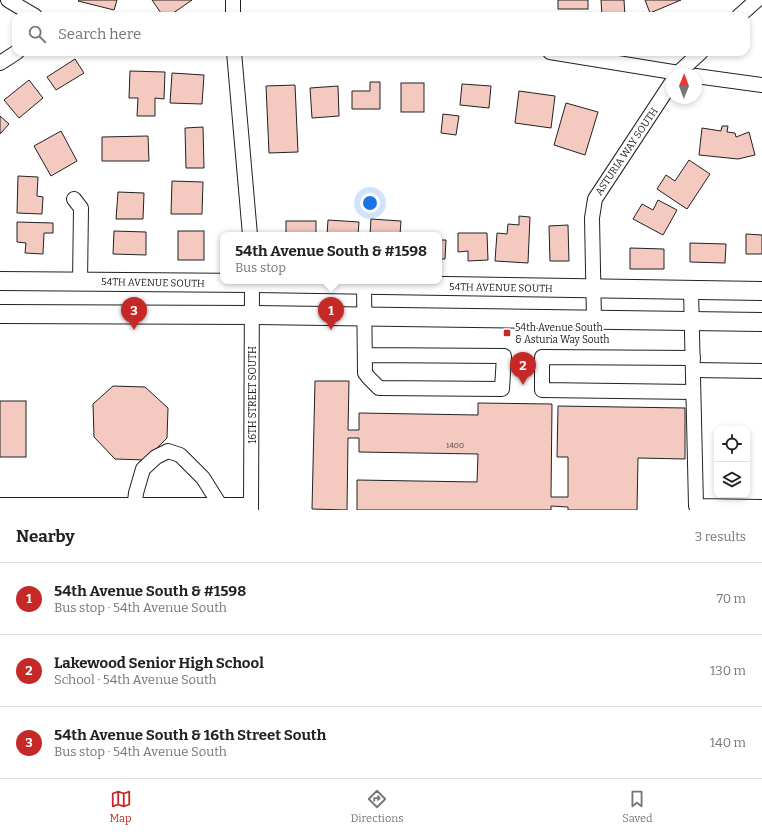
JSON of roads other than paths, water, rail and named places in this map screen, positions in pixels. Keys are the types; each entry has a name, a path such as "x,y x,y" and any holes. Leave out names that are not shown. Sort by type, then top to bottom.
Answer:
{"main road":[{"name":"54TH AVENUE SOUTH","path":"0,281 220,282"},
{"name":"54TH AVENUE SOUTH","path":"327,284 762,291"},
{"path":"0,314 253,315 762,322"}],"street":[{"path":"8,0 29,12"},
{"path":"233,0 233,12"},
{"path":"744,12 757,0"},
{"path":"0,63 12,55"},
{"path":"234,56 250,232"},
{"path":"571,56 666,74"},
{"name":"ASTURIA WAY SOUTH","path":"686,68 697,56"},
{"path":"702,77 762,85"},
{"name":"ASTURIA WAY SOUTH","path":"594,320 592,218 595,199 666,94"},
{"path":"74,199 81,208 80,282"},
{"name":"16TH STREET SOUTH","path":"251,508 252,284"},
{"path":"364,285 365,373 379,388 502,390 504,356 365,355"},
{"path":"691,290 696,506 762,507"},
{"path":"693,392 542,390 542,357 693,364 762,371"},
{"path":"134,508 136,493 143,470 156,457 168,452 180,455 203,478 220,505"},
{"path":"1,505 48,508 134,508 220,505 251,508"}],"place":[{"name":"54th Avenue South & 16th Street South","path":"134,330"},
{"name":"54th Avenue South & #1598","path":"331,330"},
{"name":"54th Avenue South & Asturia Way South","path":"507,333"},
{"name":"Lakewood Senior High School","path":"523,385"}]}
